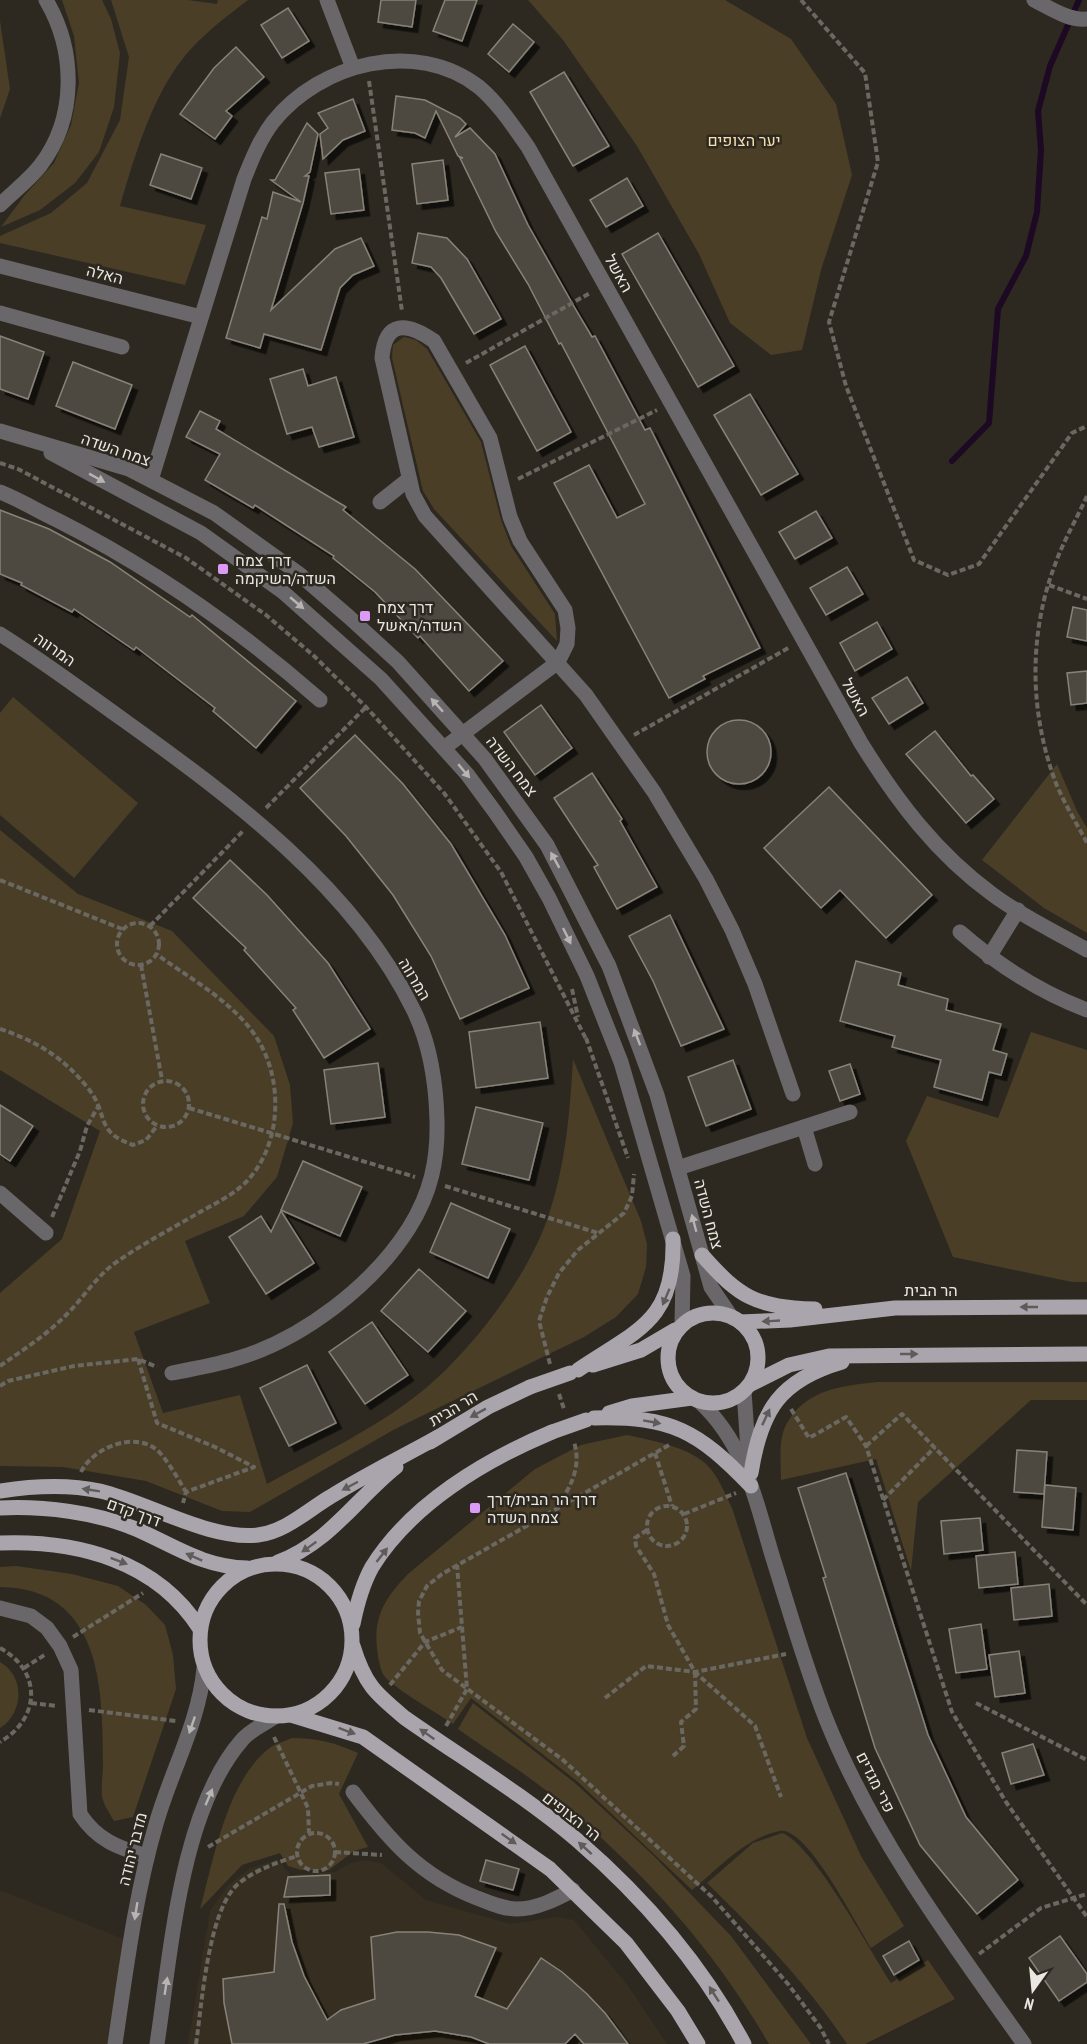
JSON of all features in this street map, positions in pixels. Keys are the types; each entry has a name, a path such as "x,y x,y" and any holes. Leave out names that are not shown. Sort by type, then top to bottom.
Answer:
{"main road":[{"path":"574,1371 648,1321 661,1307 672,1275 673,1239"},
{"path":"702,1255 728,1285 757,1301 793,1308 851,1311"},
{"name":"הר הבית","path":"735,1318 790,1320 851,1311 895,1308 1087,1307"},
{"path":"696,1400 675,1383 668,1368 670,1342 680,1327 690,1318 705,1313 735,1318 754,1336 759,1354 757,1370 747,1387"},
{"name":"הר הבית","path":"274,1563 297,1555 314,1544 338,1524 393,1470 438,1437 488,1407 530,1387 640,1350 680,1327"},
{"path":"590,1419 645,1420 690,1433 719,1452 751,1480 765,1419 781,1394 809,1374 873,1354"},
{"path":"352,1627 359,1596 372,1568 426,1507 486,1466 552,1432 632,1406 696,1400 725,1402 747,1387 789,1365 810,1360 873,1354 1087,1354"},
{"path":"0,1491 74,1487 101,1491 228,1533 258,1535 273,1531 438,1437"},
{"name":"דרך קדם","path":"0,1508 49,1510 105,1519 135,1528 211,1564 250,1568"},
{"path":"0,1543 36,1544 97,1553 122,1561 158,1583 187,1609 200,1629"},
{"path":"274,1563 307,1570 324,1580 344,1602 352,1627 353,1646 342,1681 315,1707 291,1715 271,1719 239,1707 220,1692 204,1668 200,1647 200,1629 204,1613 219,1588 228,1580 250,1568 274,1563"},
{"name":"הר הצופים","path":"353,1646 362,1675 381,1697 438,1741 575,1839 630,1890 683,1951 711,1990 744,2044"},
{"path":"291,1715 363,1737 526,1851 573,1890 610,1926 652,1975 698,2044"}],"street":[{"path":"0,205 39,167 56,142 67,106 70,72 53,12 46,0"},
{"path":"327,0 360,65"},
{"path":"1035,0 1079,20 1087,19"},
{"name":"האשל","path":"151,480 244,179 260,142 274,122 297,98 323,81 360,65 426,64 454,73 477,86 497,104 528,147 872,762 923,833 958,868 994,896 1087,950"},
{"name":"האלה","path":"0,266 201,317"},
{"path":"0,313 122,347"},
{"path":"444,748 558,662 567,644 568,628 564,610 520,541 510,517 490,438 434,341 420,331 404,327 393,330 383,340 382,358 413,494 425,516 558,662 586,695 621,742 680,833 732,930 763,1004 794,1094"},
{"name":"צמח השדה","path":"0,431 129,469 214,513 298,573 398,662 462,733 514,798 547,845 609,966 644,1054 711,1287 735,1318"},
{"name":"צמח השדה","path":"27,439 201,533 284,592 381,679 467,774 526,857 587,976 624,1072 683,1276 680,1327"},
{"path":"380,502 409,479"},
{"path":"0,492 81,532 164,580 208,609 320,700"},
{"name":"המרווה","path":"0,634 179,760 254,820 305,868 364,932 390,970 413,1009 429,1057 434,1079 437,1135 433,1174 421,1209 388,1257 346,1299 314,1322 238,1359 172,1373"},
{"path":"988,957 1018,910"},
{"path":"960,932 988,957 1030,984 1087,1010"},
{"path":"678,1168 850,1112"},
{"path":"804,1127 815,1164"},
{"path":"0,1193 46,1233"},
{"name":"פרי מגדים","path":"747,1387 744,1418 751,1480 757,1506 826,1719 868,1807 934,1916 1024,2044"},
{"name":"פרי מגדים","path":"696,1400 719,1420 736,1446 751,1480"},
{"path":"0,1608 31,1616 47,1628 60,1646 71,1670 80,1814 89,1828 117,1848 147,1856"},
{"name":"מדבר יהודה","path":"116,2044 139,1892 147,1856 165,1795 194,1723 204,1668"},
{"path":"157,2044 179,1900 203,1809 223,1767 243,1738 271,1719"},
{"path":"353,1792 382,1832 434,1878 500,1906 516,1909 533,1907 573,1890"}],"path":[{"path":"801,0 865,73 878,162 829,322 846,386 914,560 948,575 979,564 1072,434 1087,426"},
{"path":"360,65 404,327"},
{"path":"453,371 605,285"},
{"path":"504,486 671,403"},
{"path":"1087,496 1056,562 1038,628 1034,661 1036,698 1054,778 1087,843"},
{"path":"1049,585 1087,599"},
{"path":"621,742 803,640"},
{"path":"0,880 122,930"},
{"path":"135,923 150,926 159,941 156,954 148,963 141,965 127,962 121,957 117,943 122,930 135,923"},
{"path":"0,1366 42,1337 68,1314 99,1275 116,1262 225,1198 246,1182 260,1163 274,1134 276,1110 271,1076 263,1051 252,1031 229,1008 156,954"},
{"path":"141,965 162,1080"},
{"path":"553,1374 539,1321 547,1297 559,1273 578,1250 624,1213 632,1196 634,1175 574,1006 572,986"},
{"path":"0,1029 37,1042 87,1087 99,1105 104,1124 113,1138 133,1145 146,1140 157,1126"},
{"path":"162,1080 181,1085 189,1099 189,1107 179,1123 171,1126 157,1126 145,1116 142,1099 147,1088 162,1080"},
{"path":"46,1233 80,1151 87,1126 99,1105"},
{"path":"189,1107 274,1134"},
{"path":"0,1386 8,1381 74,1366 138,1359 172,1373"},
{"path":"138,1359 157,1423 215,1447 254,1467 186,1492"},
{"path":"556,1384 566,1416"},
{"path":"781,1394 809,1438 846,1417 866,1446 952,1712 1006,1802 1087,1917"},
{"path":"866,1446 902,1414 1087,1605"},
{"path":"690,1433 457,1565 427,1586 419,1600 418,1613 424,1642 442,1670 563,1760 712,1897 788,1984 820,2027 829,2044"},
{"path":"557,1508 573,1483 577,1467 573,1437"},
{"path":"74,1487 86,1462 98,1452 113,1444 148,1445 159,1452 186,1492 179,1518"},
{"path":"883,1500 935,1447"},
{"path":"655,1453 672,1506 684,1514 687,1529 685,1536 674,1545 661,1545 647,1530 647,1523 658,1508 672,1506"},
{"path":"684,1514 751,1480"},
{"path":"647,1530 635,1538 636,1546 654,1574 668,1625 695,1672 755,1726 781,1797"},
{"path":"438,1741 467,1689 457,1565"},
{"path":"24,1668 158,1583"},
{"path":"381,1697 424,1642 462,1627"},
{"path":"0,1648 12,1655 24,1668 31,1685 31,1703 25,1720 14,1734 0,1742"},
{"path":"605,1698 646,1666 695,1672 803,1650"},
{"path":"672,1756 684,1746 681,1722 696,1709 695,1672"},
{"path":"31,1703 194,1723"},
{"path":"976,1703 1087,1760"},
{"path":"271,1719 308,1808 309,1833"},
{"path":"189,1857 312,1786 331,1783 343,1785 353,1792"},
{"path":"309,1833 326,1835 331,1840 335,1852 331,1863 317,1871 304,1867 297,1856 299,1842 309,1833"},
{"path":"335,1852 370,1852 413,1861"},
{"path":"196,2044 213,1935 225,1899 250,1875 297,1856"},
{"path":"966,1962 1041,1908 1087,1894"}],"shaded area":[{"path":"278,1859 290,1875 335,1872 351,1863 365,1860 381,1863 426,1900 510,1924 557,1917 574,1920 628,1986 667,2044 188,2044 210,1911 227,1886 249,1869"},
{"path":"0,1890 131,1942 115,2044 0,2044"}],"green space":[{"path":"62,0 102,0 111,19 120,53 114,107 99,152 75,183 40,210 1,227 24,196 54,163 71,125 79,83 74,36"},
{"path":"111,0 188,0 217,4 218,0 248,0 203,37 176,67 155,105 120,206 206,225 185,285 0,243 0,236 51,213 87,183 120,120 129,57"},
{"name":"יער הצופים","path":"528,0 725,0 791,39 836,104 852,175 821,270 802,350 771,355 730,323 699,254 637,146 563,40"},
{"path":"0,21 10,89 0,118"},
{"path":"404,337 416,340 427,349 481,442 501,520 511,546 555,614 557,641 434,509 423,491 392,358 393,345"},
{"path":"13,697 138,803 74,878 0,815 0,713"},
{"path":"1057,764 1077,811 1087,828 1087,933 1044,908 982,860"},
{"path":"0,830 78,894 172,931 274,1036 290,1085 293,1123 277,1177 244,1216 185,1241 210,1303 134,1332 163,1413 240,1395 267,1484 390,1415 426,1388 445,1371 482,1330 530,1259 541,1235 550,1211 564,1155 573,1059 641,1221 647,1244 646,1267 638,1294 616,1317 584,1337 395,1429 250,1512 222,1511 146,1481 63,1467 0,1466 0,1293 62,1239 100,1131 0,1070"},
{"path":"1031,1032 1087,1050 1087,1282 1072,1282 953,1257 906,1141 927,1096 998,1118"},
{"path":"878,1382 1087,1382 1087,1400 1031,1400 918,1502 911,1571 876,1459 781,1480 780,1452 783,1431 794,1413 803,1404 826,1392 851,1385"},
{"path":"627,1435 669,1445 698,1458 710,1468 724,1491 732,1508 807,1738 861,1856 904,1926 871,1948 817,1860 804,1844 791,1834 780,1831 756,1840 733,1855 692,1890 578,1782 471,1698 453,1724 398,1688 382,1672 377,1643 378,1621 386,1602 408,1574 535,1469 581,1445"},
{"path":"16,1566 72,1574 118,1586 146,1605 165,1625 173,1655 176,1689 133,1817 114,1821 103,1799 101,1704 97,1674 89,1647 77,1623 59,1604 33,1592 0,1587 0,1567"},
{"path":"0,1662 14,1676 18,1695 14,1713 0,1728"},
{"path":"473,1703 575,1783 654,1856 731,1936 811,2044 769,2044 703,1946 652,1888 552,1795 458,1729"},
{"path":"292,1738 326,1742 358,1753 339,1794 368,1847 354,1851 329,1870 301,1870 288,1866 280,1853 242,1865 200,1909 224,1821 243,1779 256,1761 271,1747"},
{"path":"782,1833 795,1841 825,1877 891,1983 928,1960 955,1999 865,2044 847,2044 782,1960 707,1883 753,1843"}],"building":[{"path":"381,0 416,0 412,27 378,22"},
{"path":"445,0 477,0 462,41 433,31"},
{"path":"288,8 309,41 282,58 261,25"},
{"path":"513,24 534,42 509,72 488,54"},
{"path":"236,47 264,77 226,111 232,116 215,139 180,114 214,68"},
{"path":"564,72 609,146 573,166 530,92"},
{"path":"396,96 425,100 460,118 466,124 455,137 470,128 495,154 528,225 576,310 592,337 595,336 645,430 650,428 760,648 703,676 705,679 669,698 554,483 589,465 617,518 645,504 561,343 559,344 528,284 496,232 460,158 463,158 458,156 436,111 425,138 415,133 392,130"},
{"path":"353,99 365,131 343,140 323,159 320,134 328,128 318,113"},
{"path":"307,123 318,134 310,172 305,176 309,176 303,203 271,310 335,249 361,238 374,266 353,275 340,288 321,350 264,334 260,348 226,338 262,217 267,219 273,192 301,202 271,180 275,180"},
{"path":"161,154 202,168 191,199 150,185"},
{"path":"443,160 448,200 417,204 412,164"},
{"path":"359,169 364,210 331,214 325,173"},
{"path":"627,178 643,206 606,227 590,200"},
{"path":"418,233 447,238 467,259 501,319 474,334 441,278 431,267 412,263"},
{"path":"658,233 734,366 698,387 622,254"},
{"path":"0,336 44,352 28,399 0,389"},
{"path":"525,346 571,432 537,451 490,365"},
{"path":"73,362 132,385 115,429 56,406"},
{"path":"303,369 308,386 336,377 354,437 319,447 312,427 287,434 270,379"},
{"path":"750,394 798,474 761,495 714,415"},
{"path":"200,411 220,421 216,429 346,507 343,510 415,569 503,661 469,691 420,636 418,638 375,592 333,558 334,556 255,505 253,508 205,480 220,454 186,437"},
{"path":"0,510 49,529 110,562 190,617 192,615 296,701 256,748 213,711 215,708 136,647 134,650 74,609 72,612 21,585 22,583 0,574"},
{"path":"816,511 832,538 795,559 779,532"},
{"path":"847,567 863,594 826,615 810,588"},
{"path":"1073,607 1087,610 1087,641 1067,637"},
{"path":"877,622 892,649 855,671 840,643"},
{"path":"1087,671 1087,703 1071,705 1067,673"},
{"path":"907,677 923,703 889,724 872,698"},
{"path":"541,705 572,748 535,775 504,732"},
{"path":"739,720 757,726 765,734 771,752 765,770 757,778 739,784 721,778 713,770 707,752 713,734 721,726"},
{"path":"935,731 971,776 973,775 994,799 966,823 906,754"},
{"path":"355,735 403,784 451,844 505,935 529,988 460,1019 431,956 393,895 346,836 300,788"},
{"path":"592,773 622,819 620,821 657,887 617,909 594,867 598,865 554,798"},
{"path":"829,787 932,895 886,938 840,890 821,908 764,848"},
{"path":"230,860 267,895 328,963 370,1029 324,1058 293,1010 296,1008 244,950 246,948 193,898"},
{"path":"670,915 724,1029 681,1046 653,981 629,936"},
{"path":"856,961 901,973 898,985 948,999 946,1010 1001,1024 993,1050 1007,1054 1001,1075 989,1072 982,1100 934,1087 941,1060 892,1047 895,1036 840,1021"},
{"path":"540,1022 548,1078 476,1088 469,1032"},
{"path":"733,1060 751,1109 706,1126 688,1077"},
{"path":"378,1063 385,1117 331,1124 324,1070"},
{"path":"850,1064 860,1094 840,1101 829,1071"},
{"path":"0,1105 33,1126 10,1161 0,1154"},
{"path":"476,1107 543,1123 529,1180 462,1164"},
{"path":"303,1161 362,1187 340,1236 281,1210"},
{"path":"451,1203 510,1229 488,1278 430,1252"},
{"path":"281,1211 314,1263 266,1294 229,1237 261,1216 271,1232"},
{"path":"419,1269 466,1311 428,1352 381,1311"},
{"path":"372,1322 408,1375 365,1404 329,1352"},
{"path":"307,1365 336,1423 289,1446 260,1388"},
{"path":"1017,1450 1047,1452 1044,1494 1014,1492"},
{"path":"846,1473 928,1735 966,1817 1018,1880 977,1914 920,1845 875,1748 823,1578 826,1577 798,1488"},
{"path":"1045,1485 1076,1488 1073,1530 1042,1527"},
{"path":"980,1518 983,1550 944,1554 941,1521"},
{"path":"1015,1552 1018,1584 979,1588 976,1556"},
{"path":"1049,1584 1052,1616 1014,1620 1011,1588"},
{"path":"981,1624 987,1669 956,1673 949,1629"},
{"path":"1019,1651 1025,1693 995,1697 989,1655"},
{"path":"1033,1744 1044,1775 1011,1784 1002,1753"},
{"path":"486,1860 519,1869 513,1890 480,1881"},
{"path":"330,1875 330,1895 284,1897 288,1877"},
{"path":"279,1904 284,1904 292,1942 304,1976 327,2020 341,2010 375,1999 371,1937 397,1932 428,1932 459,1935 496,1948 475,1996 507,2009 541,1958 562,1972 587,1994 605,2013 628,2044 584,2044 575,2034 565,2044 489,2044 471,2037 435,2031 395,2035 363,2044 232,2044 224,2003 223,1979 274,1972"},
{"path":"1060,1936 1087,1974 1087,1982 1059,2001 1029,1958"},
{"path":"909,1941 919,1960 894,1975 883,1956"}],"waterway":[{"path":"952,461 989,423 998,309 1026,256 1037,212 1041,150 1038,111 1050,66 1079,0"}],"place":[{"name":"דרך צמח השדה/השיקמה","path":"223,569"},
{"name":"דרך צמח השדה/האשל","path":"365,616"},
{"name":"דרך הר הבית/דרך צמח השדה","path":"475,1508"}]}
